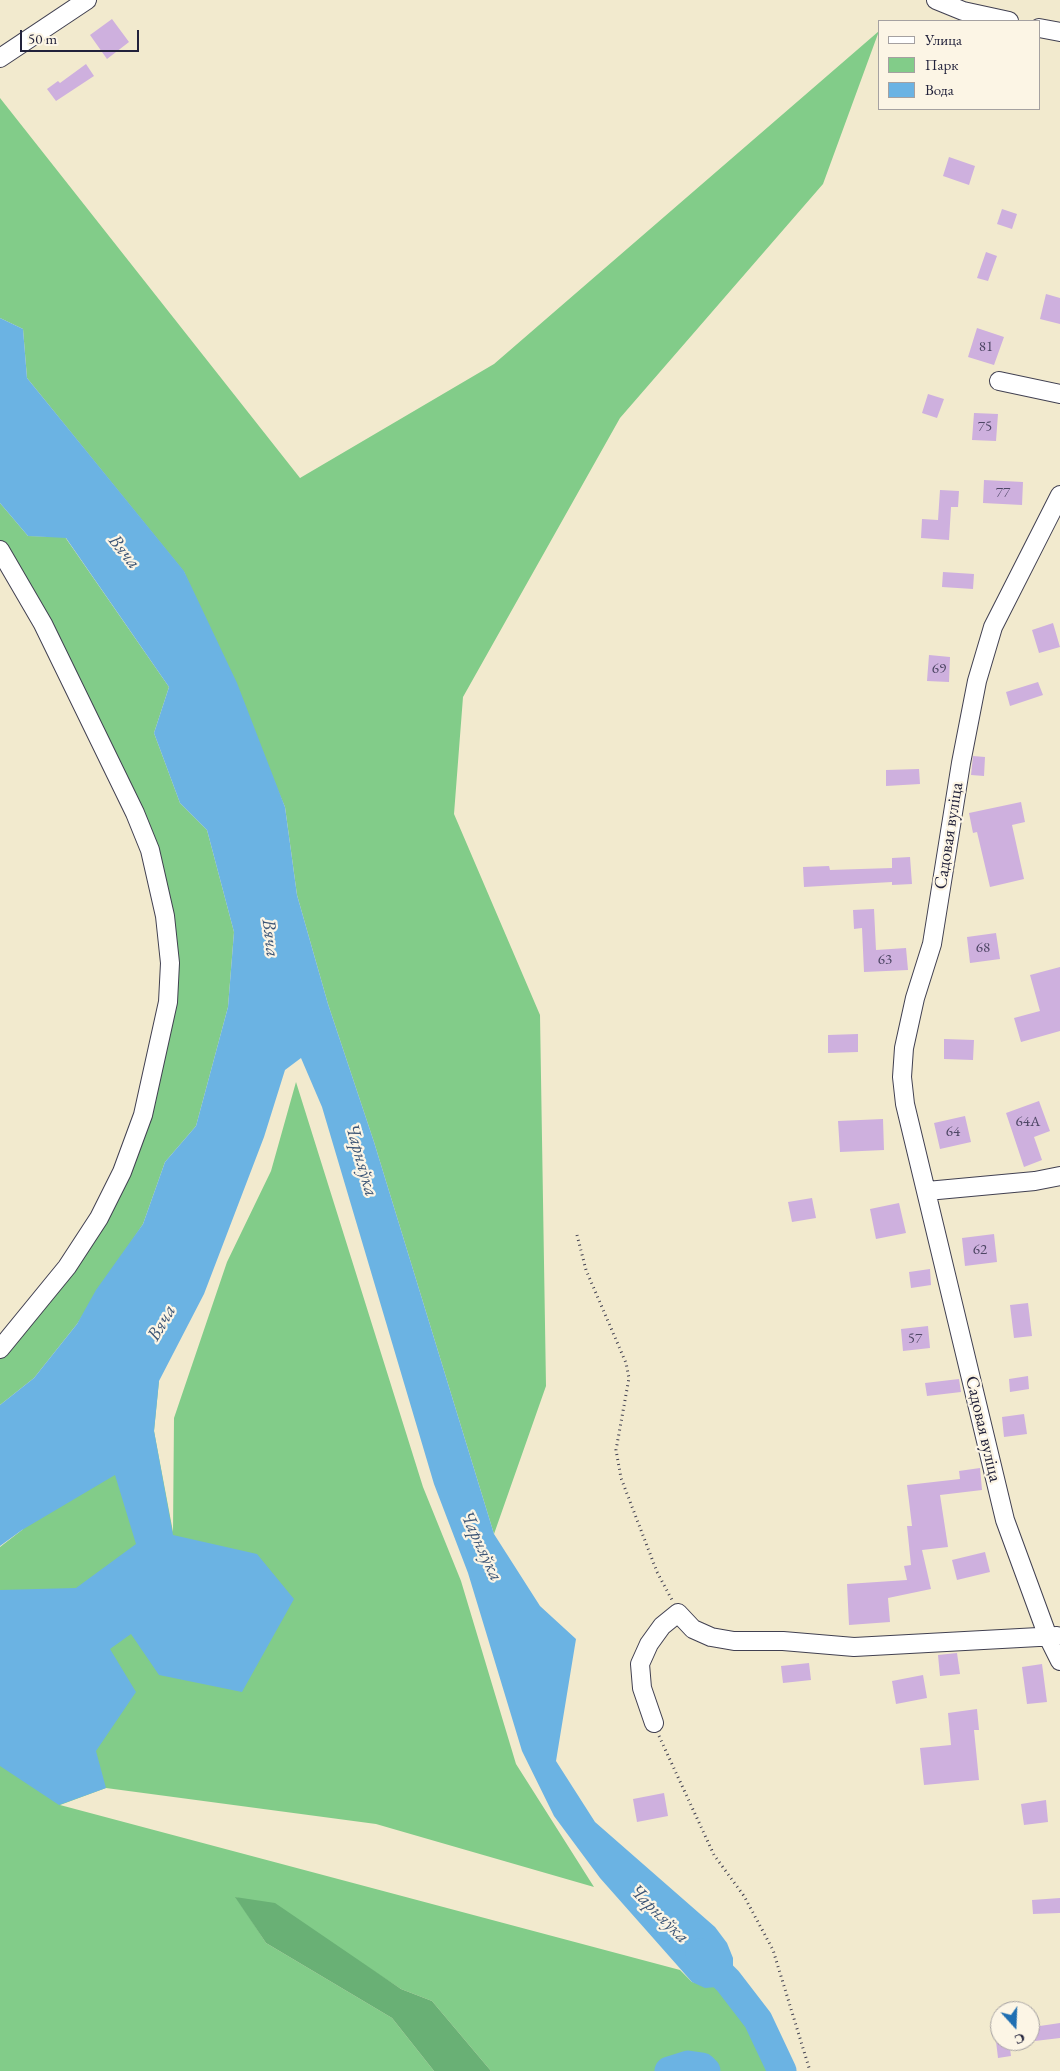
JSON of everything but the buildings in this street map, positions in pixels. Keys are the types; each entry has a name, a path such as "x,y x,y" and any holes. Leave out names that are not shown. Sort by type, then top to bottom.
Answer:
{"street":[{"path":"0,58 87,0"},
{"path":"936,0 963,11 1004,20"},
{"path":"1040,28 1060,32"},
{"path":"999,380 1060,394"},
{"name":"Садовая вуліца","path":"1060,495 993,627 977,681 961,763 932,944 915,998 904,1048 902,1077 905,1104 1004,1520 1054,1636 1060,1661"},
{"path":"0,550 43,624 135,813 150,850 166,916 170,963 168,1002 143,1115 122,1172 99,1218 67,1267 0,1348"},
{"path":"926,1190 1036,1181 1060,1176"},
{"path":"654,1723 642,1688 640,1664 649,1644 662,1626 678,1613 693,1629 711,1637 734,1641 784,1641 854,1646 1054,1636"}],"path":[{"path":"577,1236 586,1270 609,1320 628,1371 629,1378 616,1450 621,1478 657,1572 678,1613"},
{"path":"654,1723 675,1774 714,1855 744,1896 773,1950 810,2071"}],"green space":[{"path":"878,32 823,184 620,418 463,697 454,814 540,1015 546,1386 494,1534 374,1142 328,1004 297,895 285,807 184,572 27,378 23,329 0,318 0,98 300,478 494,364"},
{"path":"0,503 28,536 65,537 169,687 154,733 180,803 207,830 234,932 228,1007 196,1126 165,1162 143,1224 77,1324 34,1378 0,1405 0,1349 31,1312 122,1172 168,1002 150,850 0,550"},
{"path":"296,1082 423,1487 461,1581 516,1764 594,1887 376,1824 106,1788 60,1805 680,1970 692,1982 717,1987 728,1981 758,2020 782,2071 706,2071 702,2067 688,2065 669,2071 491,2071 432,2001 401,1989 352,1957 236,1897 266,1943 392,2018 434,2071 0,2071 0,1547 22,1530 159,1381 154,1431 173,1532 174,1418 227,1262 271,1171"},
{"path":"235,1897 275,1903 401,1989 432,2001 491,2071 434,2071 392,2018 266,1943"}],"water":[{"name":"Вяча","path":"0,318 23,329 27,378 184,571 237,683 285,807 297,895 328,1004 374,1142 494,1534 540,1606 576,1639 556,1761 595,1822 715,1927 727,1943 733,1958 733,1970 728,1981 717,1987 705,1988 692,1982 600,1878 554,1816 522,1751 468,1573 434,1484 322,1107 301,1058 285,1070 264,1137 204,1294 159,1381 154,1431 173,1535 257,1554 294,1599 242,1692 159,1675 131,1634 110,1649 136,1692 96,1751 106,1788 59,1805 0,1766 0,1590 76,1588 136,1544 115,1475 22,1530 0,1546 0,1405 34,1378 77,1324 96,1290 143,1224 165,1162 196,1126 228,1007 234,932 207,830 180,803 154,733 169,687 66,538 28,536 0,503"}],"waterway":[{"name":"Чарняўка","path":"700,1953 728,1981 758,2020 782,2071"},
{"name":"Чарняўка","path":"669,2071 688,2065 702,2067 706,2071"}]}
